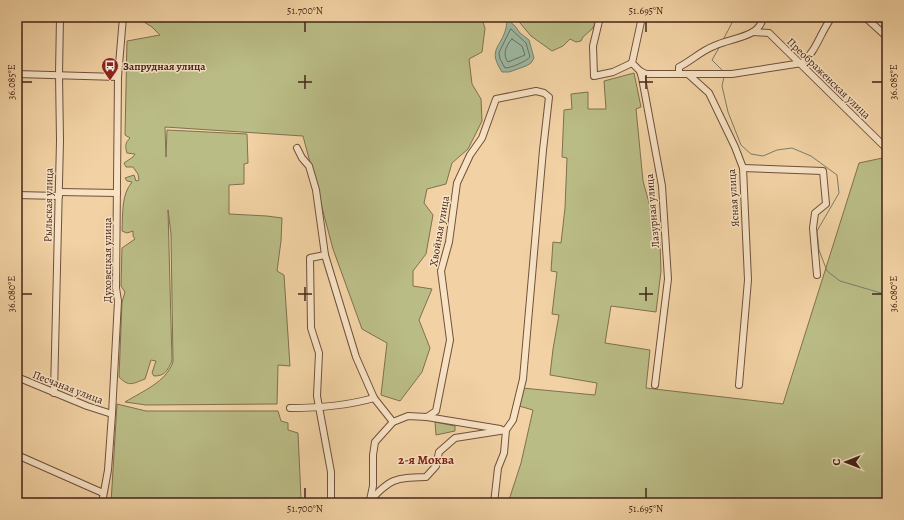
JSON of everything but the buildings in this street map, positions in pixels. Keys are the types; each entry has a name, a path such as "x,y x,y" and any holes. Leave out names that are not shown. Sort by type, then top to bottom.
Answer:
{"street":[{"name":"Рыльская улица","path":"54,393 59,194 60,17"},
{"name":"Духовецкая улица","path":"102,503 108,470 118,301 116,288 118,77 123,17"},
{"path":"600,17 592,46 594,76 613,72 632,63"},
{"path":"632,63 642,17"},
{"path":"679,74 679,67 692,60 703,51 715,45 753,32 762,21 763,17"},
{"path":"632,63 640,71 646,74 732,74 800,63 808,57 832,17"},
{"path":"865,17 887,37"},
{"name":"Преображенская улица","path":"753,32 769,33 887,149"},
{"name":"Лазурная улица","path":"640,71 662,186 668,279 655,385"},
{"path":"17,74 59,74 118,77"},
{"name":"Ясная улица","path":"689,74 709,93 735,147 743,168 748,280 739,385"},
{"name":"Хвойная улица","path":"427,417 436,411 450,340 441,271 449,242 457,183 470,156 482,138 496,99 536,91 544,93 550,97 523,379 513,420 506,430"},
{"path":"297,148 302,158 309,166 316,190 325,255 356,358 374,398 393,422"},
{"path":"743,168 823,171 826,204 815,213 813,228 817,275"},
{"path":"17,195 117,193"},
{"path":"325,255 310,258 311,328 319,353 318,396 331,472 331,503"},
{"name":"Песчаная улица","path":"17,377 54,393 112,414"},
{"path":"290,408 320,408 362,402 374,398"},
{"path":"369,502 373,486 373,455 375,442 393,422 408,416 427,417 506,430"},
{"path":"369,502 381,487 395,479 426,477 436,466 439,452 455,438 506,430"},
{"path":"494,503 498,468 504,453 506,430"},
{"path":"17,455 103,493"}],"green space":[{"path":"136,17 481,17 485,28 482,52 469,59 472,84 481,99 482,121 468,149 452,163 446,184 427,189 424,203 433,215 426,254 413,271 413,286 432,289 419,320 430,348 422,372 400,401 381,395 387,343 362,329 333,249 303,136 165,127 166,157 167,130 247,134 248,163 244,164 244,184 229,185 229,214 282,218 277,271 284,275 290,366 278,365 277,404 146,405 125,402 159,381 170,369 173,362 171,234 168,210 172,361 167,370 161,375 154,376 152,373 156,361 151,360 145,379 131,384 125,382 119,377 122,302 125,292 121,286 122,248 135,239 133,236 133,231 127,233 122,231 124,199 128,187 132,182 127,181 125,178 134,175 136,181 139,180 138,174 133,167 126,167 124,163 135,154 127,153 126,143 130,138 125,135 127,41 160,35 152,27"},
{"path":"515,17 599,17 592,29 583,37 581,41 576,42 570,39 563,46 552,51 531,36"},
{"path":"634,73 641,107 636,109 643,181 660,243 661,271 656,312 611,306 605,343 650,350 646,388 783,404 859,163 887,157 887,503 508,503 521,463 533,410 519,406 522,388 595,395 597,383 550,375 559,315 552,314 557,272 551,271 553,242 561,243 565,208 567,158 562,157 564,110 572,109 571,94 588,92 588,109 606,109 604,81"},
{"path":"117,404 146,411 278,411 281,421 288,423 288,430 298,433 301,498 292,499 292,503 111,503"},
{"path":"435,422 455,426 455,431 436,435"}],"water":[{"path":"507,19 529,40 534,58 531,63 526,66 509,72 502,72 495,53 504,35"}],"waterway":[{"path":"723,40 735,17"},
{"path":"720,46 712,60 723,71"},
{"path":"724,77 722,86 728,112 741,145 751,154 763,156 777,150 792,148 811,156 837,175 839,193 817,231 819,250 827,271 840,281 881,293 887,290"}],"place":[{"name":"Запрудная улица","path":"110,81"}],"district":[{"name":"2-я Моква","path":"426,459"}]}
